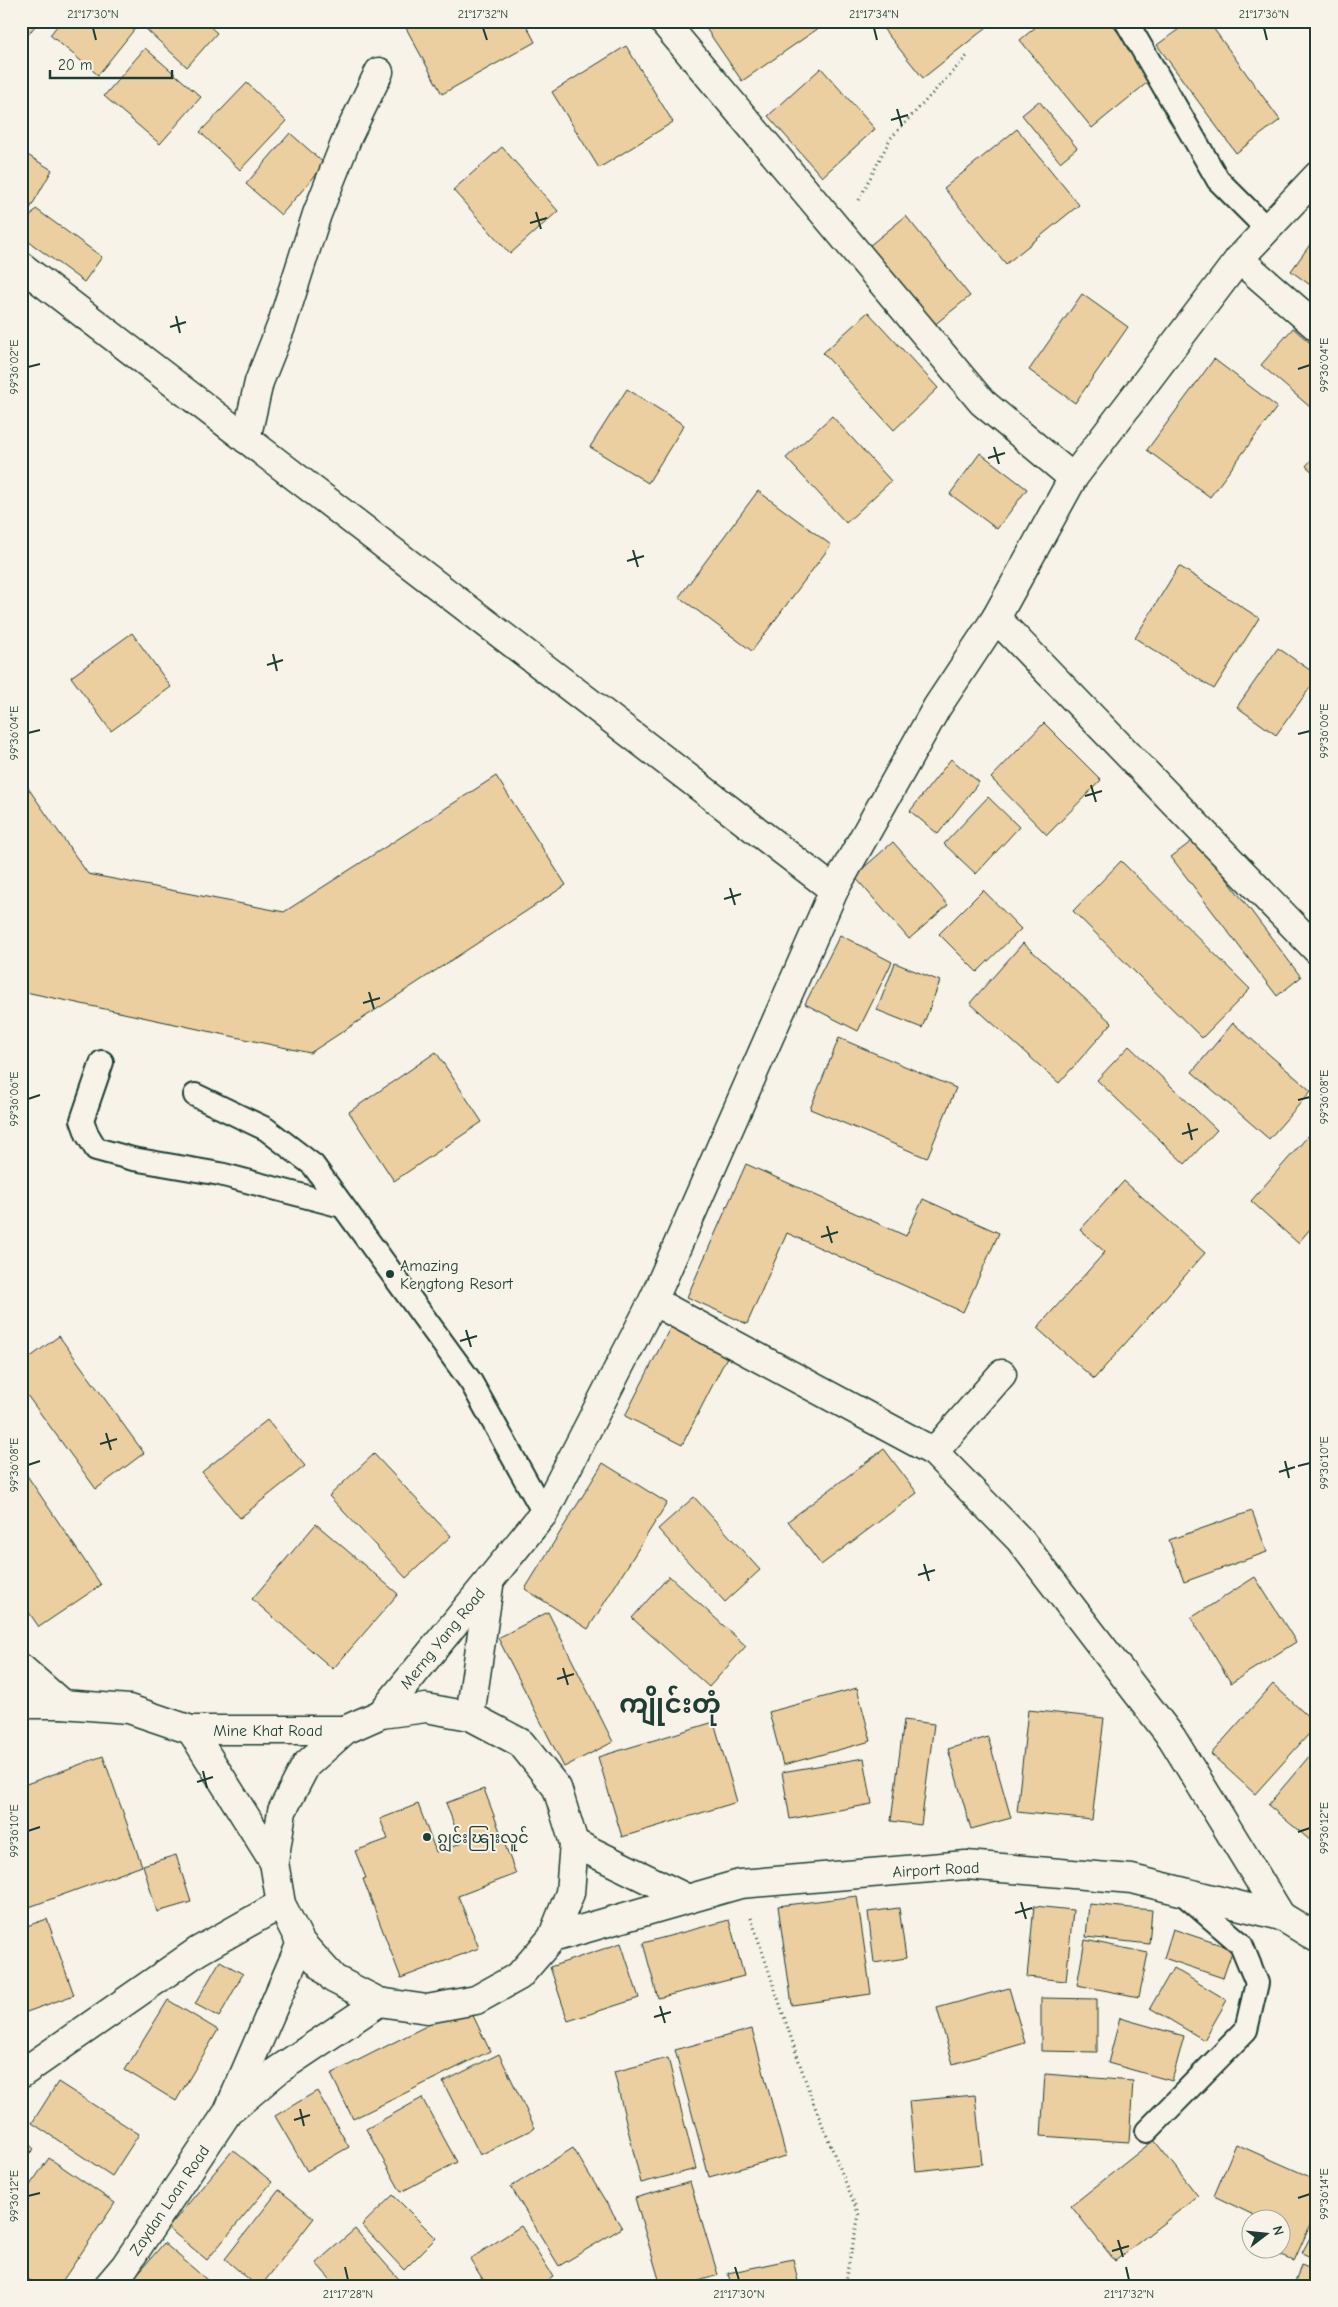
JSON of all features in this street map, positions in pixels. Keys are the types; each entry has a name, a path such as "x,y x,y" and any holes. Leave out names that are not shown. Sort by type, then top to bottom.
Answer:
{"main road":[{"path":"663,21 982,402 1073,478"},
{"path":"246,439 260,382 282,324 317,214 348,136 378,72"},
{"path":"490,1577 544,1513 653,1301 834,890 937,707 996,618 1073,478 1239,258 1317,176"},
{"path":"1239,258 1317,327"},
{"path":"21,266 834,890"},
{"path":"996,618 1317,950"},
{"path":"653,1301 934,1452 1020,1540 1172,1738 1281,1916"},
{"path":"934,1452 1002,1374"},
{"name":"Merng Yang Road","path":"381,1714 490,1577"},
{"name":"Merng Yang Road","path":"470,1716 490,1577"},
{"path":"21,1668 62,1704"},
{"name":"Mine Khat Road","path":"21,1704 62,1704 129,1709 191,1730 345,1730"},
{"path":"426,1708 470,1716 520,1743 557,1788 574,1843 570,1893 552,1938 519,1976 476,2000 427,2009 379,2002 334,1979 301,1943 281,1904 274,1862 282,1811 306,1765 345,1730 381,1714 426,1708"},
{"name":"Mine Khat Road","path":"191,1730 274,1862"},
{"path":"574,1843 686,1898"},
{"name":"Airport Road","path":"552,1938 740,1884 966,1865 1132,1879 1281,1916 1317,1938"},
{"path":"21,2074 198,1951 281,1904"},
{"name":"Zaydan Loan Road","path":"108,2286 125,2266 228,2112 301,1943"},
{"name":"Zaydan Loan Road","path":"228,2112 278,2070 379,2002"}],"lane":[{"path":"1126,21 1218,180 1267,229"},
{"path":"102,1062 82,1120 87,1134 96,1148 133,1159 220,1174 342,1206"},
{"path":"195,1095 266,1129 313,1165 471,1382 544,1513"},
{"path":"1147,2131 1246,2030 1257,1983 1240,1944 1180,1891"}],"path":[{"path":"842,235 890,139 969,54"},
{"path":"740,1884 811,2097 859,2215 844,2286"}],"building":[{"path":"21,21 39,21 27,36 21,31"},
{"path":"61,21 141,21 98,75 50,35"},
{"path":"154,21 204,21 217,33 187,67 146,29"},
{"path":"418,21 524,21 535,42 442,94 406,28"},
{"path":"701,21 829,21 742,81"},
{"path":"877,21 983,21 987,27 923,78"},
{"path":"1043,21 1109,21 1154,77 1092,128 1020,40"},
{"path":"1190,21 1208,21 1280,120 1236,153 1157,45"},
{"path":"626,46 673,122 599,168 552,92"},
{"path":"145,48 201,97 160,144 104,96"},
{"path":"821,68 875,129 822,177 768,116"},
{"path":"247,83 286,121 240,170 200,132"},
{"path":"1039,101 1077,148 1060,162 1022,115"},
{"path":"1017,129 1079,205 1006,264 944,188"},
{"path":"290,133 325,164 281,215 246,184"},
{"path":"502,147 558,211 510,254 453,190"},
{"path":"21,151 52,170 27,214 21,211"},
{"path":"36,209 102,257 84,282 21,236 21,229"},
{"path":"906,216 970,296 933,326 869,246"},
{"path":"1317,235 1317,290 1291,271"},
{"path":"1082,294 1128,327 1075,403 1029,370"},
{"path":"868,312 938,388 894,430 823,353"},
{"path":"1293,328 1317,349 1317,413 1261,365"},
{"path":"1214,359 1277,407 1210,497 1147,450"},
{"path":"627,389 684,425 648,483 590,447"},
{"path":"832,416 891,481 846,523 786,458"},
{"path":"980,453 1027,489 997,529 950,494"},
{"path":"1317,453 1317,476 1306,466"},
{"path":"758,491 831,545 752,651 679,597"},
{"path":"1179,566 1259,618 1214,689 1135,638"},
{"path":"132,633 171,687 111,731 71,677"},
{"path":"1278,648 1317,675 1317,678 1276,735 1237,707"},
{"path":"1044,723 1101,780 1047,835 991,778"},
{"path":"951,759 979,782 938,834 910,811"},
{"path":"496,776 566,885 310,1053 21,991 21,778 88,874 284,912"},
{"path":"988,797 1019,827 976,874 944,844"},
{"path":"1196,838 1301,977 1277,996 1171,857"},
{"path":"893,842 948,905 909,939 854,876"},
{"path":"1121,861 1250,989 1202,1038 1073,911"},
{"path":"983,890 1021,929 977,972 939,934"},
{"path":"840,935 892,962 858,1031 805,1004"},
{"path":"1023,943 1112,1023 1059,1083 970,1003"},
{"path":"895,963 940,981 922,1028 877,1010"},
{"path":"1233,1023 1311,1091 1269,1139 1192,1072"},
{"path":"839,1038 956,1088 927,1158 810,1109"},
{"path":"1129,1046 1217,1130 1185,1164 1097,1080"},
{"path":"436,1052 482,1122 394,1181 349,1112"},
{"path":"1309,1135 1317,1142 1317,1221 1298,1243 1251,1201"},
{"path":"746,1164 906,1236 923,1199 999,1233 963,1312 787,1233 747,1324 687,1297"},
{"path":"1124,1181 1205,1253 1094,1379 1037,1328 1105,1252 1080,1230"},
{"path":"671,1326 728,1355 682,1445 625,1416"},
{"path":"59,1336 144,1453 96,1489 21,1387 21,1364"},
{"path":"267,1420 305,1466 240,1518 202,1472"},
{"path":"884,1449 917,1493 821,1565 788,1521"},
{"path":"374,1454 451,1536 406,1578 329,1496"},
{"path":"603,1463 667,1503 588,1629 525,1589"},
{"path":"26,1474 101,1585 39,1627 21,1601 21,1477"},
{"path":"694,1497 760,1570 725,1602 658,1529"},
{"path":"1252,1511 1267,1552 1184,1582 1169,1540"},
{"path":"316,1524 398,1594 333,1669 252,1599"},
{"path":"669,1576 746,1646 709,1687 632,1618"},
{"path":"1255,1577 1296,1642 1231,1683 1191,1618"},
{"path":"548,1612 613,1742 564,1767 498,1638"},
{"path":"1273,1684 1317,1725 1255,1794 1211,1754"},
{"path":"857,1688 871,1741 783,1765 769,1712"},
{"path":"1028,1710 1104,1718 1092,1820 1017,1812"},
{"path":"904,1720 934,1724 921,1825 891,1821"},
{"path":"714,1722 737,1802 622,1837 598,1757"},
{"path":"988,1737 1011,1818 971,1829 948,1749"},
{"path":"1317,1747 1317,1846 1268,1805"},
{"path":"103,1756 142,1866 21,1910 21,1786"},
{"path":"864,1758 872,1804 790,1819 782,1772"},
{"path":"484,1789 516,1874 458,1896 479,1948 401,1978 363,1879 366,1878 355,1851 388,1839 380,1819 418,1804 436,1852 461,1843 446,1803"},
{"path":"176,1855 191,1902 157,1912 143,1865"},
{"path":"857,1896 871,1994 792,2005 778,1906"},
{"path":"1089,1904 1152,1910 1149,1944 1086,1937"},
{"path":"1034,1906 1073,1910 1066,1981 1027,1977"},
{"path":"899,1908 906,1958 874,1963 868,1912"},
{"path":"47,1919 74,1995 21,2014 21,1928"},
{"path":"729,1920 744,1976 658,1998 643,1943"},
{"path":"1173,1929 1233,1949 1223,1978 1164,1958"},
{"path":"1085,1940 1148,1953 1139,1997 1077,1985"},
{"path":"621,1943 639,1998 568,2021 550,1967"},
{"path":"220,1961 243,1974 219,2017 195,2004"},
{"path":"1173,1968 1227,2000 1204,2040 1150,2008"},
{"path":"1009,1988 1025,2043 953,2064 937,2008"},
{"path":"1041,1998 1097,1999 1097,2052 1041,2051"},
{"path":"168,2000 218,2030 176,2101 125,2070"},
{"path":"468,2005 490,2051 353,2119 331,2074"},
{"path":"1120,2018 1184,2036 1172,2081 1108,2063"},
{"path":"752,2029 786,2156 709,2177 675,2050"},
{"path":"499,2054 535,2128 480,2155 443,2082"},
{"path":"668,2058 696,2169 641,2183 614,2072"},
{"path":"1045,2074 1133,2081 1129,2142 1041,2136"},
{"path":"58,2082 139,2134 112,2176 32,2123"},
{"path":"317,2091 349,2147 307,2171 275,2116"},
{"path":"975,2095 982,2164 916,2171 909,2101"},
{"path":"422,2098 457,2162 401,2192 366,2129"},
{"path":"21,2136 34,2149 21,2162"},
{"path":"1154,2140 1198,2196 1115,2261 1071,2206"},
{"path":"1236,2144 1317,2180 1317,2210 1294,2261 1290,2259 1290,2210 1243,2210 1214,2196"},
{"path":"573,2148 622,2228 559,2266 511,2187"},
{"path":"233,2150 272,2182 207,2260 168,2228"},
{"path":"49,2158 115,2203 59,2286 38,2286 21,2274 21,2198"},
{"path":"690,2182 718,2275 683,2286 661,2286 635,2198"},
{"path":"279,2190 314,2218 261,2286 257,2286 225,2259"},
{"path":"393,2195 436,2238 404,2270 362,2225"},
{"path":"1317,2224 1317,2260 1302,2253"},
{"path":"521,2226 553,2276 539,2286 487,2286 470,2259"},
{"path":"355,2229 405,2286 336,2286 316,2263"},
{"path":"164,2243 214,2286 127,2286"},
{"path":"793,2259 799,2286 731,2286 728,2273"},
{"path":"1301,2264 1317,2270 1317,2286 1294,2286"}],"place":[{"name":"Amazing Kengtong Resort","path":"390,1274"},
{"name":"ၵျွင်းၽြႃးလူင်","path":"427,1837"}],"district":[{"name":"ကျိုင်းတုံ","path":"670,1704"}]}
